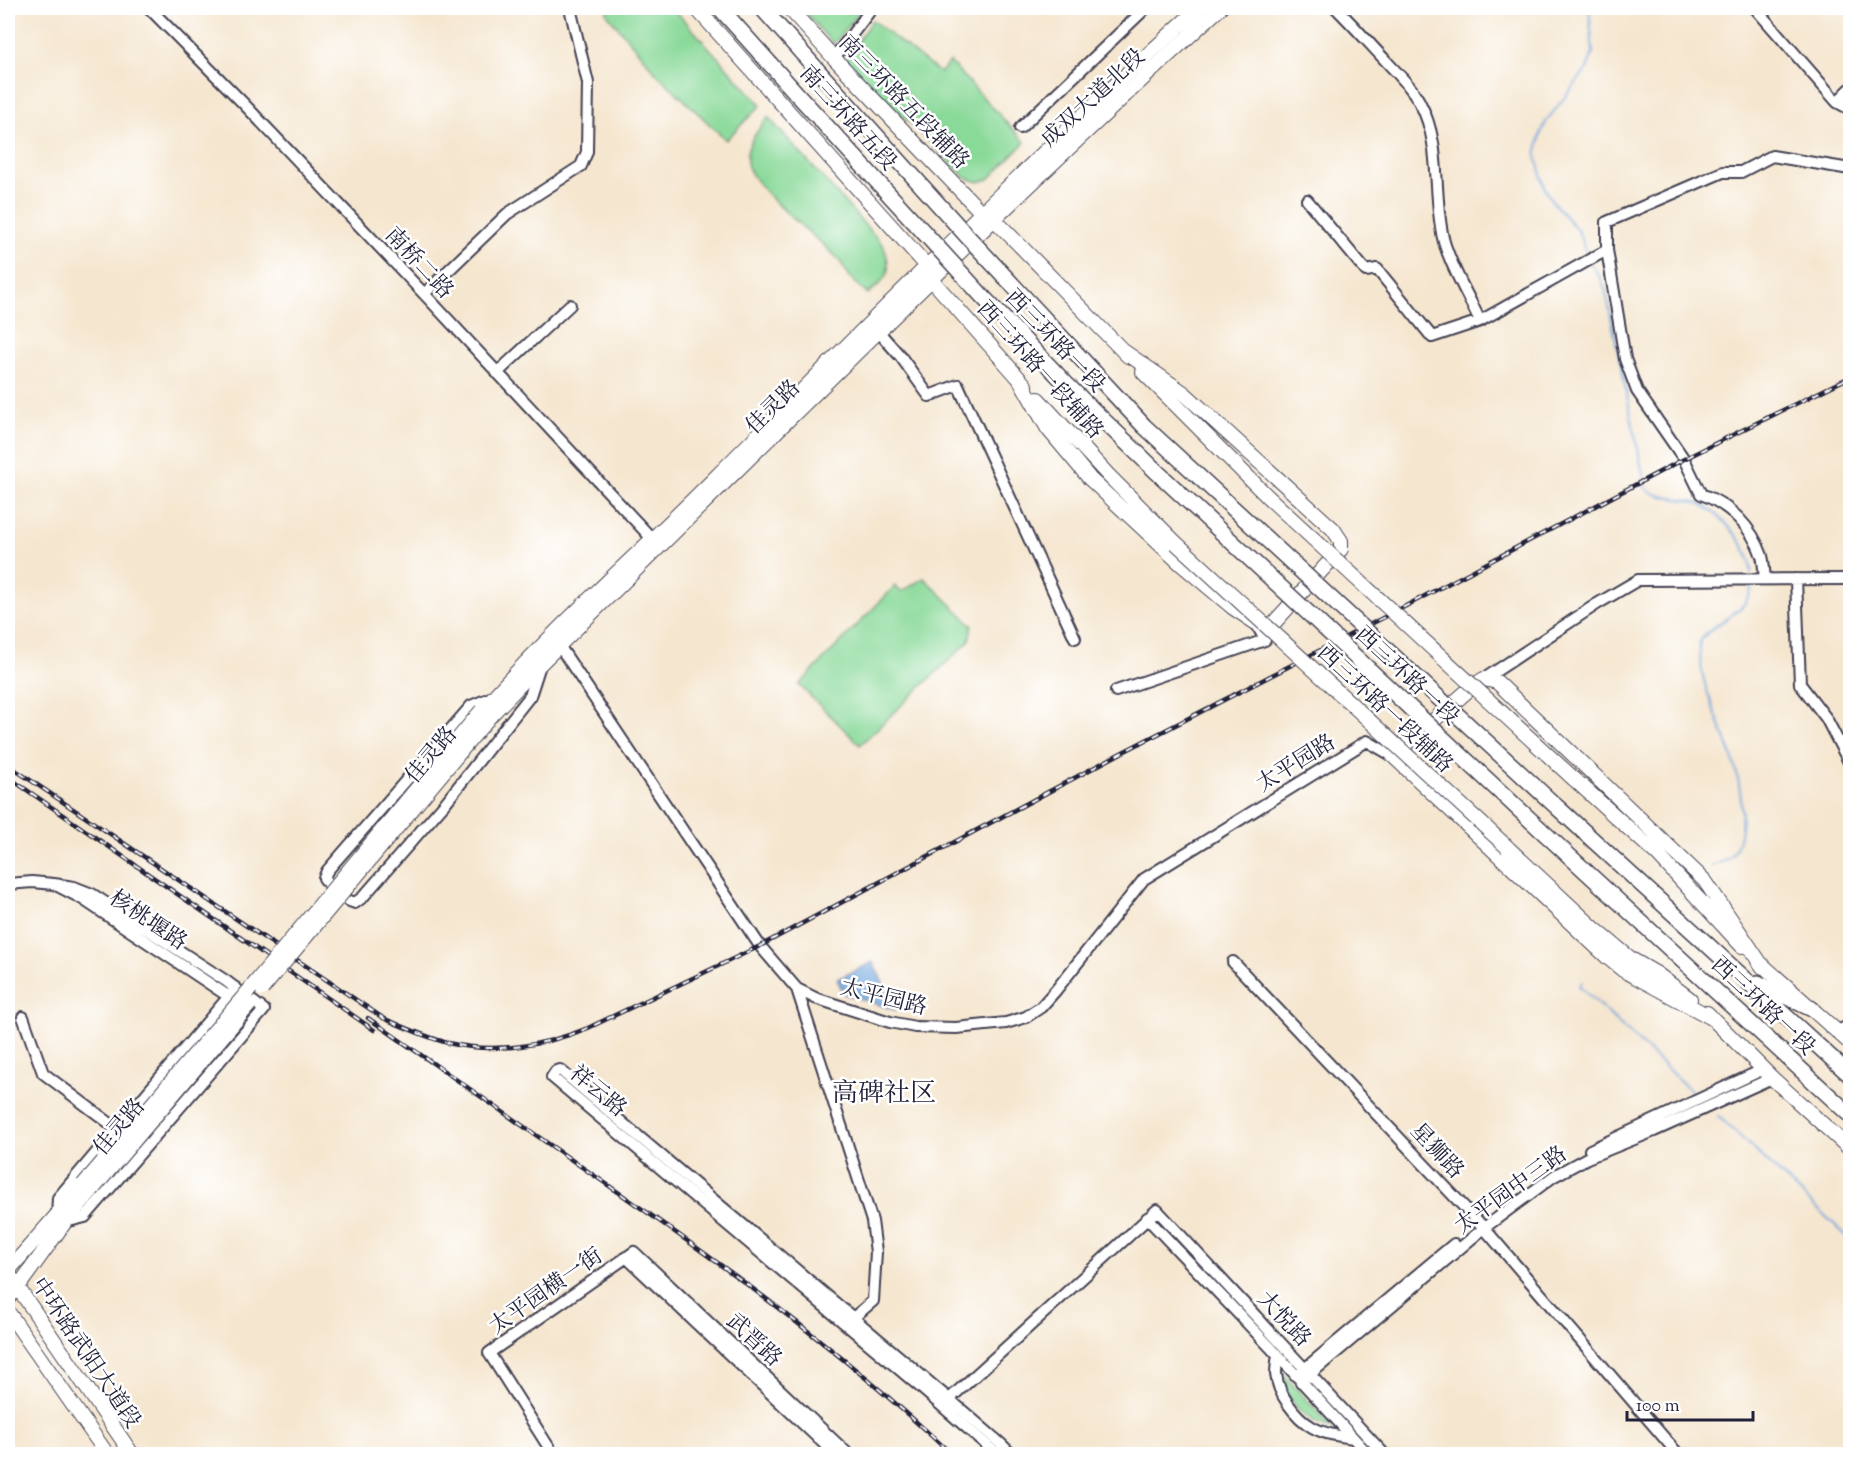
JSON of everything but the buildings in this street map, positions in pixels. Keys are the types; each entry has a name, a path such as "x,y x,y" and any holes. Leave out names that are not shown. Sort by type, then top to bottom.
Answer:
{"highway":[{"name":"南三环路五段","path":"720,8 945,256"},
{"name":"南三环路五段","path":"762,8 967,236"},
{"name":"西三环路一段","path":"967,236 1144,426 1851,1075"},
{"name":"西三环路一段","path":"945,256 1068,386 1116,433 1540,829 1851,1115"},
{"path":"1743,976 1812,1009"}],"main road":[{"path":"696,8 926,265"},
{"name":"南三环路五段辅路","path":"789,8 834,58 988,216"},
{"name":"成双大道北段","path":"988,216 1100,98 1199,8"},
{"name":"成双大道北段","path":"988,216 1220,8"},
{"path":"988,216 1268,497 1657,854 1728,933 1763,967 1812,1009 1844,1028 1851,1043"},
{"name":"佳灵路","path":"656,543 926,265 988,216"},
{"name":"佳灵路","path":"486,713 494,697 878,331 931,279 988,216"},
{"name":"西三环路一段辅路","path":"926,265 931,279 1019,378 1093,459 1176,543 1596,930 1631,959 1677,988 1712,1017 1768,1073 1851,1149"},
{"path":"1019,378 1048,429 1090,479 1232,607 1256,623 1272,625 1341,549 1341,541 1332,529 1184,393 1122,350"},
{"name":"佳灵路","path":"8,1272 61,1219 246,994 486,713 541,663 556,640"},
{"path":"1712,1017 1623,970 1393,756 1473,686 1484,679 1497,682 1705,881 1763,967"},
{"name":"佳灵路","path":"8,1298 18,1287 61,1219"},
{"name":"中环路武阳大道段","path":"8,1272 132,1455"},
{"name":"中环路武阳大道段","path":"8,1312 107,1455"}],"street":[{"name":"南桥二路","path":"149,8 244,104 656,543"},
{"path":"424,294 507,214 581,166 587,152 588,83 570,8"},
{"path":"834,58 872,8"},
{"path":"1020,128 1146,8"},
{"path":"1336,8 1407,82 1421,103 1435,152 1444,242 1480,321"},
{"path":"1755,8 1837,102 1851,109"},
{"path":"1837,102 1851,89"},
{"path":"1765,579 1762,557 1750,532 1731,510 1715,499 1701,494 1684,459 1637,391 1625,359 1607,250 1606,222 1723,172 1741,172 1772,156 1851,169"},
{"path":"1307,200 1366,271 1377,269 1432,338 1480,321 1607,250"},
{"path":"497,373 570,305"},
{"path":"878,331 901,357 929,396 958,385 1075,638"},
{"path":"1796,579 1800,684 1826,718 1851,764"},
{"path":"1484,679 1597,604 1638,580 1851,579"},
{"path":"1116,691 1264,640 1256,623"},
{"name":"太平园路","path":"556,640 760,946 797,989 815,998 890,1022 915,1027 956,1028 1006,1023 1026,1017 1041,1007 1056,990 1144,879 1367,741 1393,756"},
{"path":"494,697 471,706 327,872 324,878 327,883 349,901 355,903 363,897 446,802 530,696 541,663"},
{"name":"核桃堰路","path":"8,884 32,882 54,885 81,898 264,1010 85,1217 61,1219"},
{"name":"星狮路","path":"1233,962 1482,1225 1678,1455"},
{"path":"797,989 872,1221 876,1252 873,1302 853,1318"},
{"path":"61,1219 58,1197 232,992"},
{"path":"23,1017 43,1073 116,1128"},
{"name":"祥云路","path":"997,1455 946,1402 853,1318 560,1070 556,1071 552,1077 946,1402 1001,1444 1011,1455"},
{"name":"太平园中三路","path":"1303,1375 1482,1225 1553,1169 1579,1154 1768,1073"},
{"name":"大悦路","path":"1147,1218 1157,1210 1303,1375 1384,1455"},
{"path":"946,1402 1147,1218 1278,1355 1303,1375 1368,1455"},
{"name":"太平园横一街","path":"553,1455 489,1353 630,1254"},
{"name":"武晋路","path":"630,1254 835,1455"},
{"name":"武晋路","path":"630,1254 848,1455"},
{"path":"1278,1355 1276,1375 1281,1393 1295,1412 1312,1427 1353,1438"}],"green space":[{"path":"607,8 673,8 761,105 726,140 657,74 607,14"},
{"path":"801,8 863,8 833,44"},
{"path":"872,20 940,73 950,62 1025,142 989,179 979,182 966,178 845,59"},
{"path":"768,117 883,245 888,262 887,273 868,294 851,278 838,259 786,212 751,173 747,162 748,149"},
{"path":"924,578 972,625 969,641 860,745 799,685 895,586 901,592"},
{"path":"1281,1372 1333,1428 1314,1421 1298,1408 1286,1391"}],"water":[{"path":"873,962 896,1010 844,994 837,979"}],"waterway":[{"path":"1588,257 1578,231 1552,201 1544,186 1536,156 1541,133 1547,120 1587,69 1593,53 1589,8"},
{"path":"1590,262 1606,292 1646,489 1663,496 1703,505 1719,517 1741,542 1750,561 1751,573"},
{"path":"1712,866 1729,858 1735,849 1739,838 1742,810 1736,770 1702,672 1700,641 1744,604 1752,586"},
{"path":"1582,982 1579,986 1691,1091"},
{"path":"1718,1116 1850,1239"}],"railway":[{"path":"8,765 383,1018 431,1038 465,1046 501,1048 536,1044 588,1028 760,946 1123,752 1684,459 1850,377"},
{"path":"8,777 374,1030"},
{"path":"368,1018 674,1231 770,1301 862,1375 951,1454"}],"district":[{"name":"高碑社区","path":"884,1092"}]}
